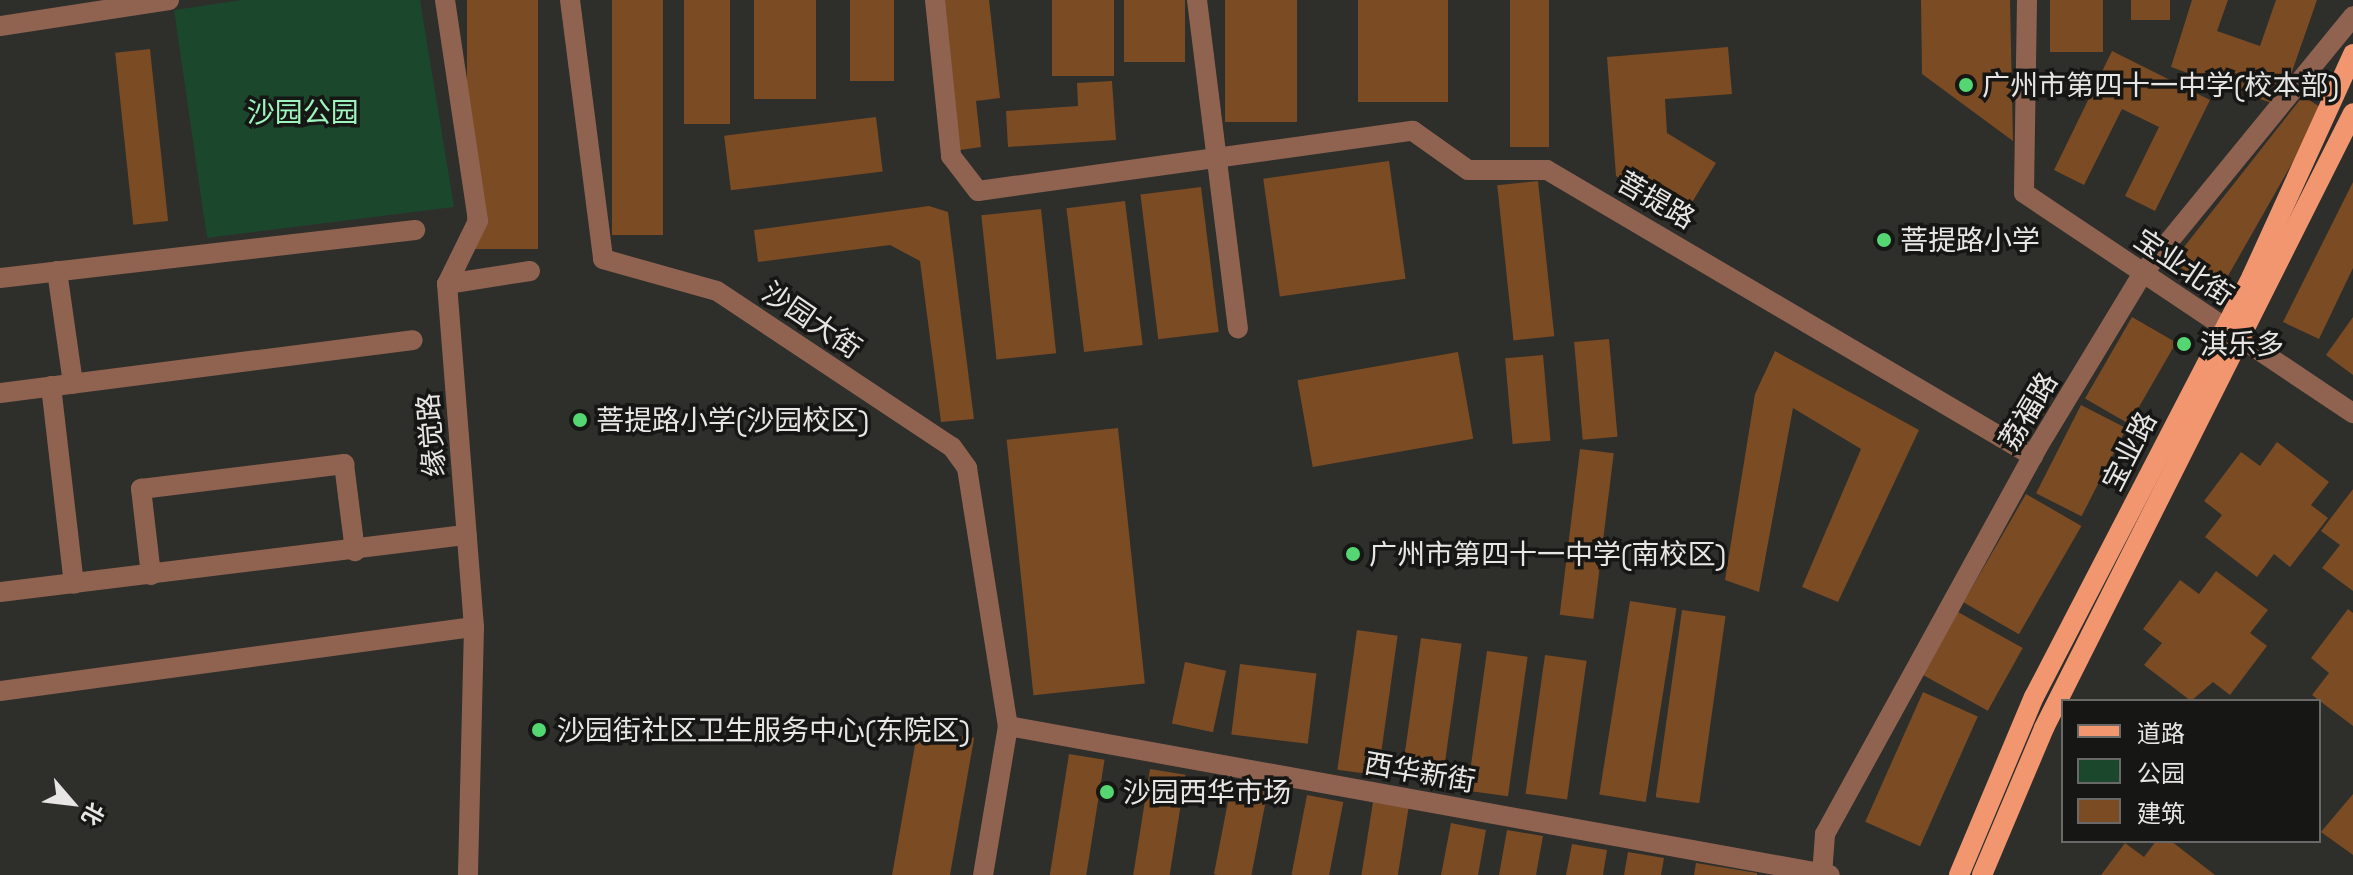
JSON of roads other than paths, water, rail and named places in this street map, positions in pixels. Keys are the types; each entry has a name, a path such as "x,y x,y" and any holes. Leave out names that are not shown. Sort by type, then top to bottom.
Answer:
{"main road":[{"name":"宝业路","path":"1982,875 2044,728 2234,334 2353,54"},
{"name":"宝业路","path":"1959,875 2034,697 2353,113"}],"street":[{"path":"0,26 169,0"},
{"path":"445,0 478,221 447,284"},
{"name":"沙园大街","path":"570,0 603,259 717,291 952,447 967,468 1008,726"},
{"name":"菩提路","path":"935,0 951,156 978,191 1413,131 1468,170 1547,170 2033,456"},
{"path":"1197,0 1238,328"},
{"name":"宝业北街","path":"2027,0 2024,193 2353,413"},
{"name":"荔福路","path":"1825,874 1825,834 2033,456 2143,273 2353,16"},
{"path":"0,278 415,230"},
{"path":"57,271 73,384"},
{"path":"447,284 530,271"},
{"name":"缘觉路","path":"447,284 474,627 468,875"},
{"path":"0,393 413,340"},
{"path":"51,386 74,584"},
{"path":"151,575 141,489 344,464 355,551"},
{"path":"0,592 467,535"},
{"path":"0,691 474,627"},
{"path":"983,875 1008,726"},
{"name":"西华新街","path":"1008,726 1825,874"}],"place":[{"name":"广州市第四十一中学(校本部)","path":"1966,85"},
{"name":"菩提路小学","path":"1884,240"},
{"name":"淇乐多","path":"2184,344"},
{"name":"菩提路小学(沙园校区)","path":"580,420"},
{"name":"广州市第四十一中学(南校区)","path":"1353,554"},
{"name":"沙园街社区卫生服务中心(东院区)","path":"539,730"},
{"name":"沙园西华市场","path":"1107,792"}],"park label":[{"name":"沙园公园","path":"303,112"}]}
